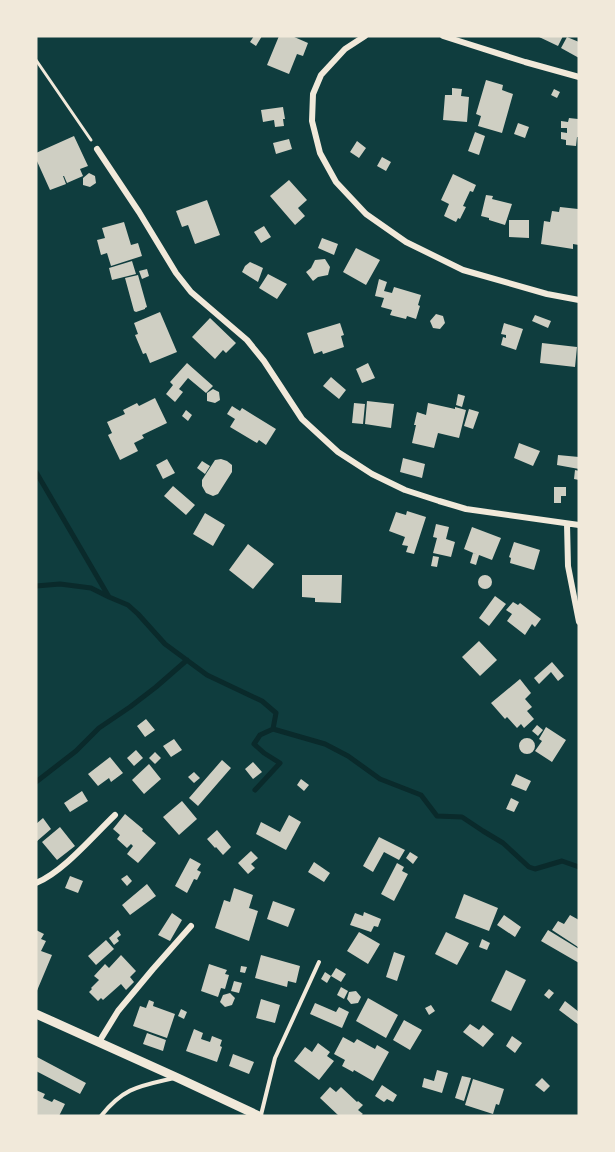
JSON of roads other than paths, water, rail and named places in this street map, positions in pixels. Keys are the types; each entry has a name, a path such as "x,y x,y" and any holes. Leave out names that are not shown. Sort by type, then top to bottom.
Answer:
{"street":[{"path":"365,36 345,49 321,75 313,94 312,121 320,153 336,182 366,214 406,242 463,270 547,294 579,300"},
{"path":"443,36 579,77"},
{"path":"97,149 176,273 191,292 247,340 264,361 302,419 338,452 372,474 405,490 439,501 466,509 579,525"},
{"path":"567,524 568,566 579,622"},
{"path":"36,883 60,869 115,815"},
{"path":"99,1042 118,1011 191,926"},
{"path":"36,1014 260,1116"}],"lane":[{"path":"260,1116 275,1058 319,962"},
{"path":"100,1116 111,1103 127,1091 178,1078"}],"waterway":[{"path":"36,472 109,597 128,605 165,644 207,675 262,701 276,713 273,729 325,744 348,756 380,779 421,795 437,816 462,817 503,843 529,867 535,869 562,861 579,867"},
{"path":"36,586 60,584 91,588 109,597"},
{"path":"36,782 76,751 99,728 156,687 187,660"},
{"path":"255,790 280,763 254,744 260,735 273,729"}]}
